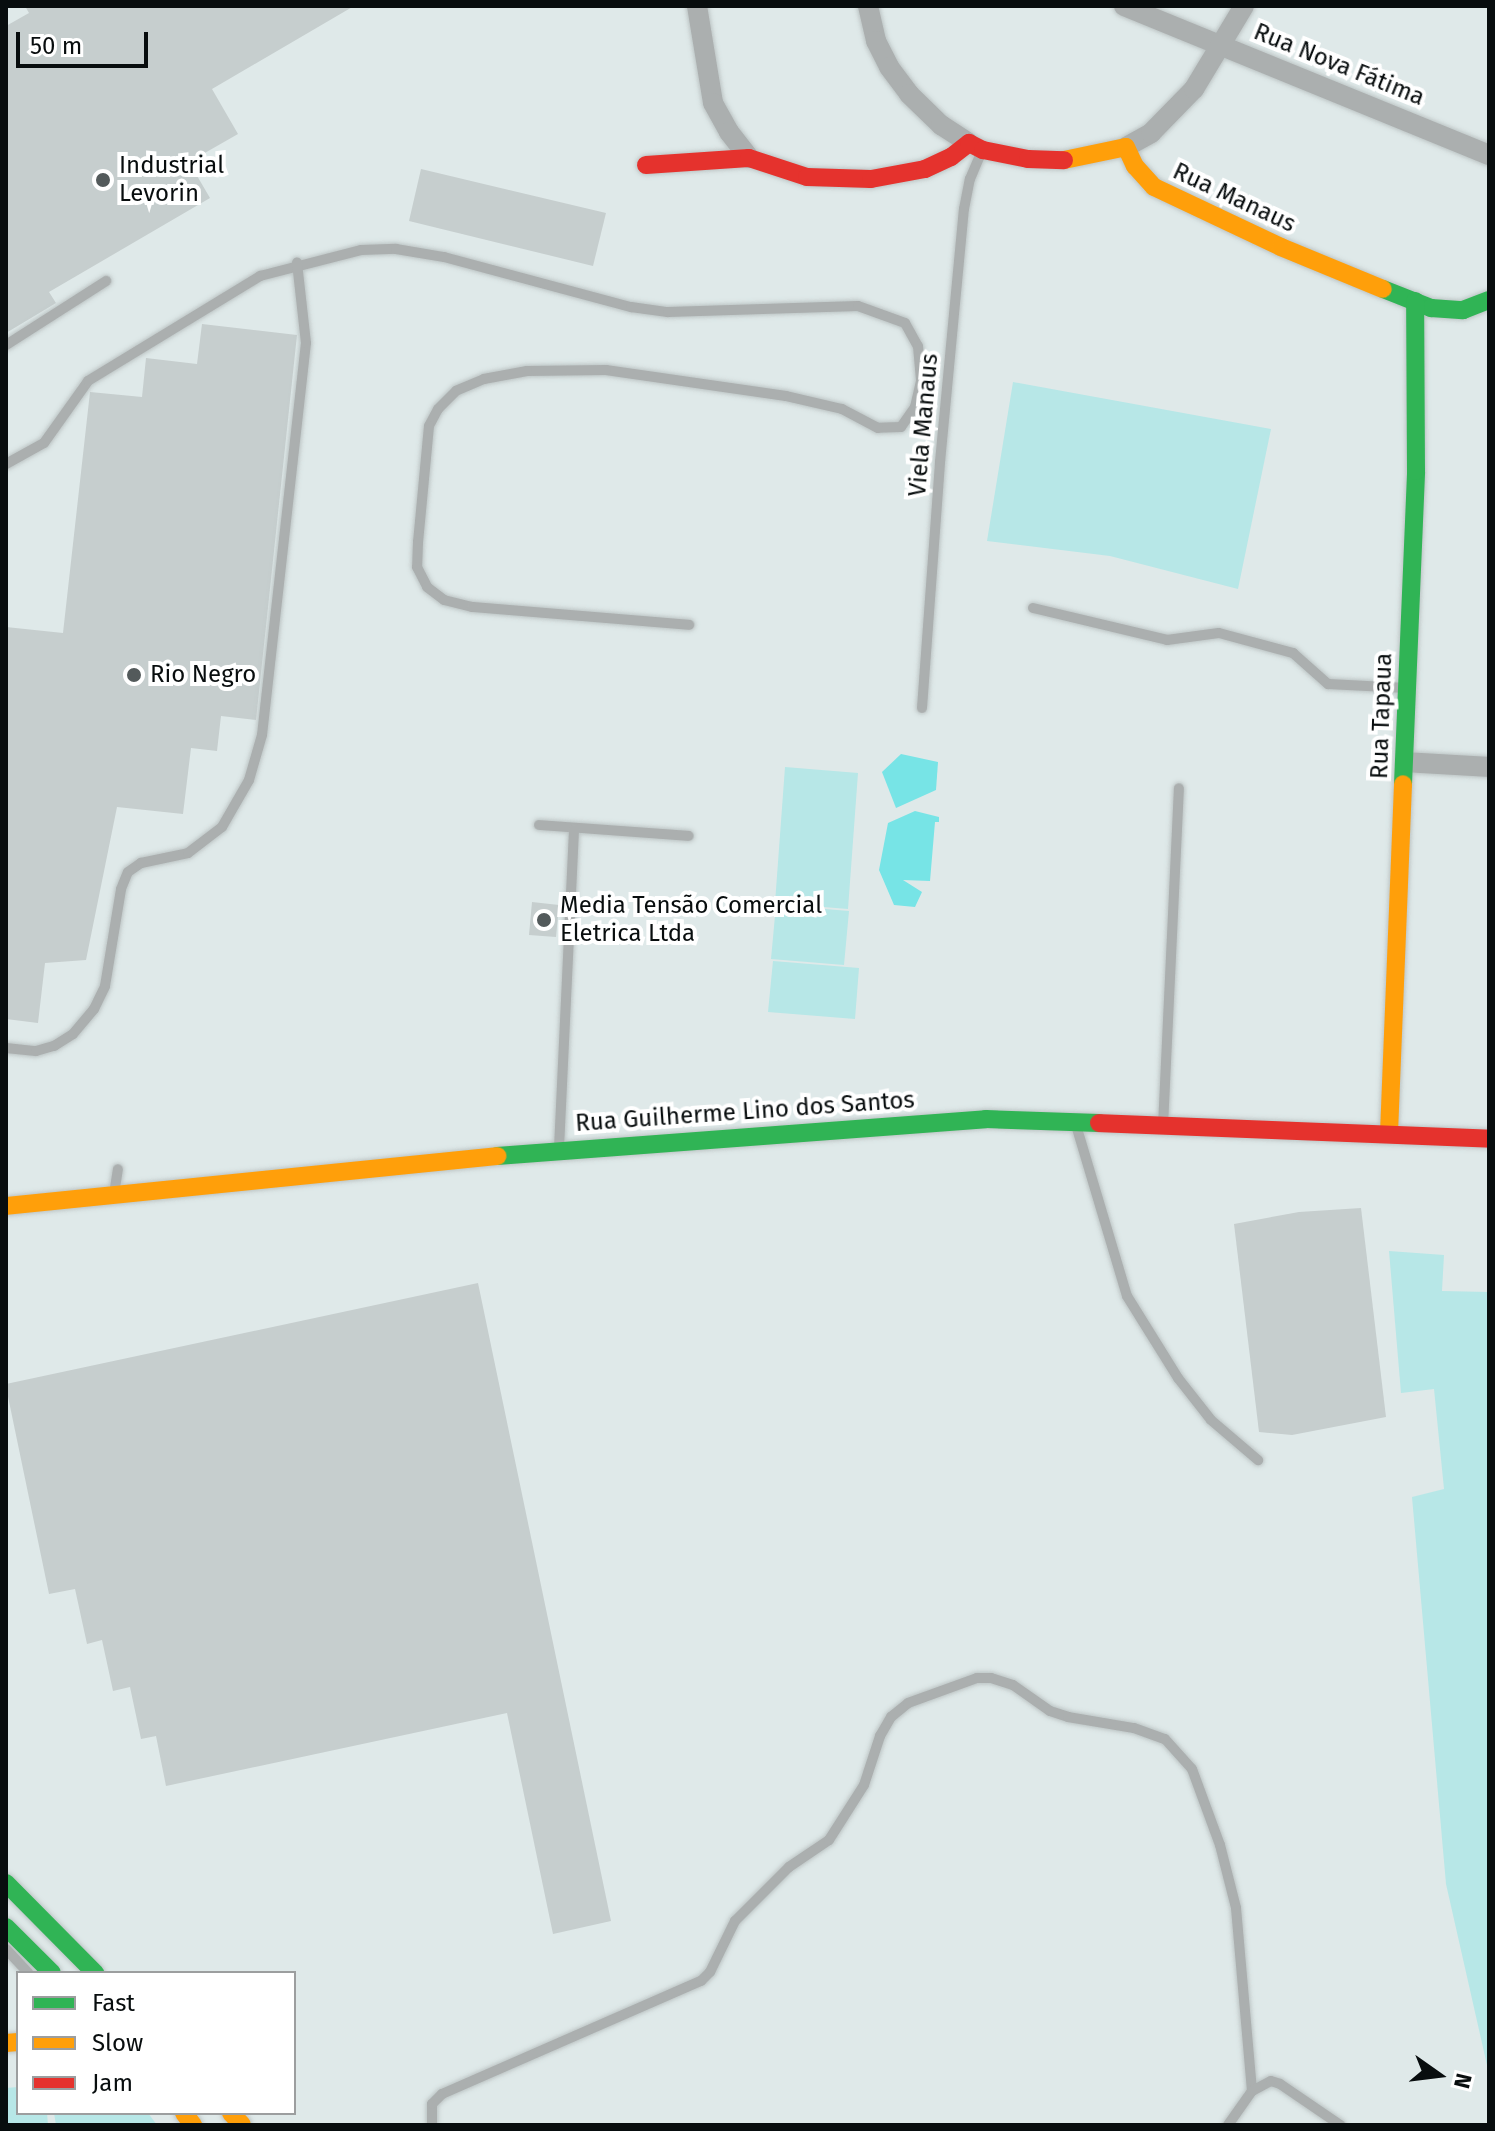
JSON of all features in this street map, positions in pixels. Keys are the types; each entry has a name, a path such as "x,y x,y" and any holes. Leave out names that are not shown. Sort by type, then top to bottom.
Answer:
{"street":[{"path":"697,6 713,103 729,132 749,158"},
{"path":"868,6 876,41 889,67 909,94 941,125 976,147 1028,159 1064,160 1126,147 1151,133 1194,89 1223,46 1244,6"},
{"name":"Rua Nova Fátima","path":"1124,6 1489,155"},
{"path":"646,165 749,158 777,170 807,177 871,179 925,169 976,147"},
{"name":"Rua Manaus","path":"1126,147 1144,177 1166,194 1281,247 1431,308 1463,310 1489,300"},
{"name":"Rua Tapaua","path":"1389,1133 1416,471 1415,301"},
{"path":"1405,762 1489,767"},
{"name":"Rua Guilherme Lino dos Santos","path":"6,1206 559,1150 986,1119 1489,1139"},
{"path":"6,1883 89,1970"},
{"path":"6,1927 50,1971"}],"lane":[{"name":"Viela Manaus","path":"922,708 940,462 964,209 976,147"},
{"path":"6,464 44,443 88,381 260,276 297,263 361,250 396,249 444,257 643,309 716,312 858,306 905,323 918,346 921,381 915,407 901,427 878,428 842,409 798,398 606,370 527,371 484,379 456,391 438,409 429,426 418,542 417,567 427,587 444,600 472,607 689,625"},
{"path":"6,1048 36,1051 54,1046 73,1034 94,1009 105,986 121,889 128,872 141,863 188,853 222,827 249,780 262,735 306,343 297,263"},
{"path":"6,345 106,281"},
{"path":"1033,608 1167,640 1219,633 1293,653 1328,684 1408,688"},
{"path":"1163,1126 1179,788"},
{"path":"539,825 689,836"},
{"path":"559,1150 574,829"},
{"path":"1076,1123 1127,1296 1178,1378 1211,1420 1258,1460"},
{"path":"114,1195 118,1169"},
{"path":"432,2125 432,2104 442,2094 701,1981 710,1972 735,1921 789,1867 829,1840 864,1785 880,1736 891,1717 908,1703 977,1678 991,1678 1013,1685 1050,1711 1068,1717 1134,1728 1165,1739 1192,1769 1220,1845 1236,1908 1252,2091"},
{"path":"6,1949 26,1971"},
{"path":"1228,2125 1261,2083 1280,2084 1340,2125"}],"shaded area":[{"path":"1013,382 1271,429 1238,589 1110,556 987,541"},
{"path":"785,767 858,773 848,909 775,903"},
{"path":"776,905 849,911 844,965 771,959"},
{"path":"773,961 859,968 855,1019 768,1012"},
{"path":"1389,1251 1444,1255 1442,1291 1489,1292 1489,2074 1446,1884 1412,1497 1444,1489 1434,1389 1401,1393"},
{"path":"16,2087 16,2115 47,2115 48,2125 6,2125 6,2088"},
{"path":"54,2115 150,2115 157,2125 56,2125"}],"water":[{"path":"901,754 938,762 936,790 896,808 882,772"},
{"path":"915,811 939,817 939,822 935,822 930,881 903,880 922,892 915,907 894,905 879,870 888,823"}],"building":[{"name":"Industrial Levorin","path":"25,6 354,6 212,89 238,134 189,162 210,198 49,292 56,303 6,333 6,26 29,13"},
{"path":"421,169 606,213 593,266 409,221"},
{"name":"Rio Negro","path":"202,324 297,335 256,720 221,716 217,751 191,748 183,814 117,807 86,960 45,963 38,1023 6,1019 6,627 63,633 90,392 142,397 146,358 197,364"},
{"name":"Media Tensão Comercial Eletrica Ltda","path":"532,902 559,905 556,937 529,935"},
{"path":"1361,1208 1386,1417 1292,1435 1259,1432 1234,1224 1299,1212"},
{"path":"478,1283 611,1921 553,1934 507,1713 166,1786 156,1736 141,1739 130,1687 113,1691 102,1640 87,1644 75,1589 49,1594 6,1387 6,1384"}],"traffic: fast":[{"path":"1383,289 1431,308 1463,310 1489,300"},
{"path":"1403,784 1416,471 1415,301"},
{"path":"497,1156 986,1119 1099,1123"},
{"path":"6,1883 93,1971"},
{"path":"6,1927 50,1971"}],"traffic: slow":[{"path":"1064,160 1126,147 1135,166 1154,187 1281,247 1383,289"},
{"path":"1389,1133 1403,784"},
{"path":"6,1206 497,1156"},
{"path":"6,2043 16,2042"},
{"path":"186,2115 193,2125"},
{"path":"233,2115 242,2125"}],"traffic: jam":[{"path":"646,165 749,158 807,177 871,179 925,169 951,157 969,143 983,150 1028,159 1064,160"},
{"path":"1099,1123 1489,1139"}],"place":[{"name":"Industrial Levorin","path":"103,180"},
{"name":"Rio Negro","path":"134,675"},
{"name":"Media Tensão Comercial Eletrica Ltda","path":"544,920"}]}
